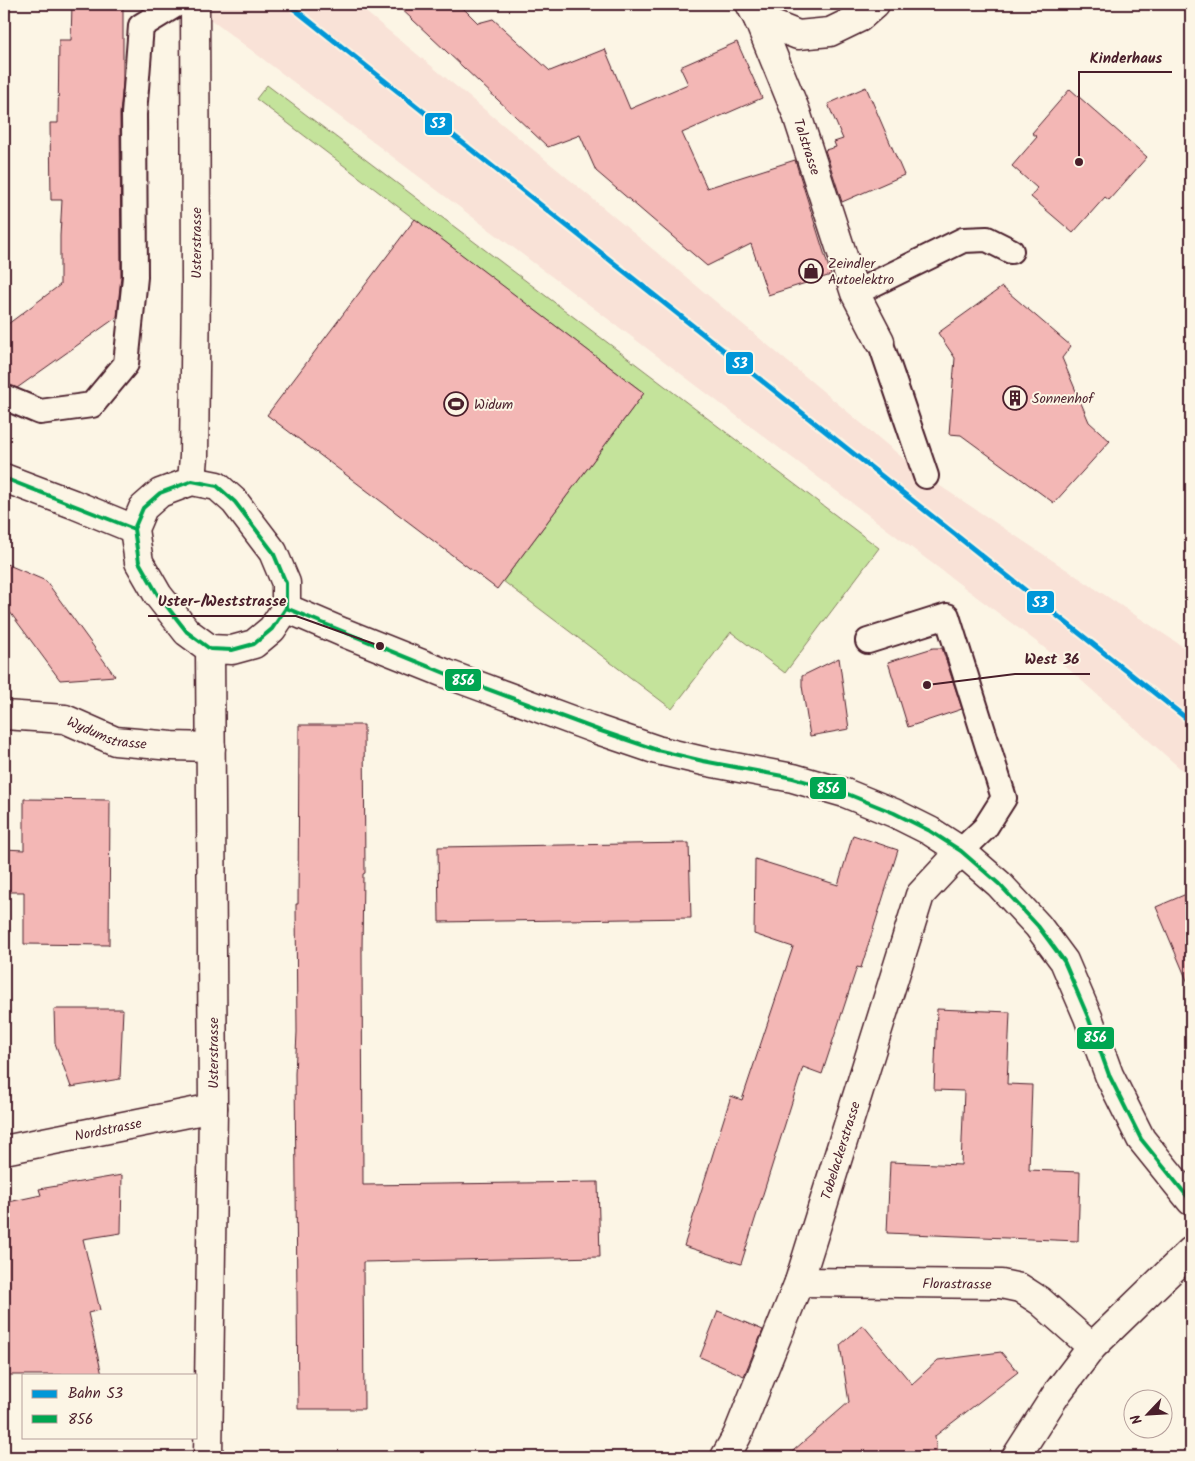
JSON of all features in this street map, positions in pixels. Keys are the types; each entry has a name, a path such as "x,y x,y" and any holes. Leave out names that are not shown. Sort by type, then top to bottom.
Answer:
{"main road":[{"name":"Usterstrasse","path":"192,481 195,439 196,293 195,4"},
{"path":"754,11 798,35 830,32 859,18 875,4"},
{"name":"Talstrasse","path":"754,11 796,112 855,293 880,341"},
{"path":"4,478 134,529"},
{"path":"192,481 217,486 235,502 273,552 286,583 286,608 272,629 254,644 232,650 210,649 187,632 158,595 140,562 134,529 143,508 160,493 192,481"},
{"path":"286,608 447,674 657,750 793,778 845,793 894,813 930,831 961,851 999,884 1038,926 1064,961 1088,1016 1109,1075 1141,1139 1191,1200"},
{"name":"Usterstrasse","path":"208,1457 213,1108 210,649"},
{"name":"Wydumstrasse","path":"4,714 65,719 115,741 211,747"},
{"name":"Tobelackerstrasse","path":"725,1457 737,1436 799,1282 920,895 961,851"},
{"name":"Nordstrasse","path":"4,1150 213,1108"},
{"path":"1016,1457 1053,1399 1092,1348 1191,1251"},
{"name":"Florastrasse","path":"799,1282 1001,1284 1020,1288 1040,1301 1092,1348"}],"lane":[{"path":"4,398 40,412 92,405 126,364 134,276 134,114 141,26 177,4"},
{"path":"855,293 963,240 987,239 1011,251"},
{"name":"Talstrasse","path":"880,341 926,476"},
{"path":"868,641 947,616 1004,798 984,828 961,851"}],"shaded area":[{"path":"190,4 356,4 922,474 1191,652 1191,778 1046,649"}],"green space":[{"path":"267,85 879,548 785,673 731,632 672,709 503,581 644,393 256,99"}],"building":[{"path":"72,4 123,4 123,82 120,114 121,276 117,317 17,388 4,384 4,327 60,285 62,200 51,200 50,123 58,123 59,40 71,40"},
{"path":"396,4 459,4 478,23 493,19 550,71 605,49 630,109 688,84 680,67 737,42 762,98 682,133 707,188 795,160 831,275 768,295 751,244 707,266 596,171 580,135 548,147"},
{"path":"866,87 904,175 842,202 825,150 836,147 834,142 843,139 828,104"},
{"path":"1070,89 1147,157 1109,200 1105,197 1073,233 1031,197 1037,188 1012,166 1037,137 1032,133"},
{"name":"Widum","path":"415,219 644,393 497,589 267,415"},
{"name":"Sonnenhof","path":"1002,287 1071,346 1062,358 1089,422 1110,441 1054,503 961,435 949,434 955,358 938,333"},
{"path":"4,563 46,581 115,676 60,680 4,604"},
{"path":"933,648 942,648 962,709 908,727 888,662"},
{"path":"839,658 849,729 810,736 802,676"},
{"path":"299,725 364,725 365,873 363,874 362,950 363,1185 598,1182 600,1257 363,1262 364,1409 298,1409 295,1074 297,1032 296,904 298,904"},
{"path":"24,799 110,800 109,945 24,944 24,892 4,892 4,849 24,850"},
{"path":"853,835 898,850 861,968 857,967 822,1074 803,1067 741,1264 684,1246 731,1096 742,1100 793,947 754,934 755,859 838,885"},
{"path":"689,843 691,918 439,922 438,847"},
{"path":"1191,892 1191,990 1156,907"},
{"path":"54,1009 123,1009 120,1079 71,1087 55,1043"},
{"path":"937,1009 1010,1012 1007,1084 1032,1085 1029,1170 1080,1172 1078,1241 887,1233 890,1162 961,1165 964,1091 934,1090"},
{"path":"122,1175 121,1233 83,1239 100,1310 88,1313 102,1374 8,1375 4,1357 6,1242 4,1243 4,1203 41,1195 39,1189"},
{"path":"718,1311 763,1330 744,1376 700,1357"},
{"path":"863,1325 912,1384 938,1360 1001,1352 1018,1372 935,1436 937,1457 786,1457 849,1402 840,1345"}],"rail line":[{"name":"S3","path":"288,4 1191,722"}],"transit line":[{"name":"856","path":"4,478 134,529"},
{"name":"856","path":"192,481 217,486 235,502 273,552 286,583 286,608 272,629 254,644 232,650 210,649 187,632 158,595 139,562 134,529 143,508 160,493 192,481"},
{"name":"856","path":"286,608 447,674 657,750 793,778 845,793 894,813 930,831 961,851 999,884 1038,926 1064,961 1088,1017 1109,1075 1141,1139 1191,1201"}],"place":[{"name":"Kinderhaus","path":"1079,162"},
{"name":"Zeindler Autoelektro","path":"811,271"},
{"name":"Sonnenhof","path":"1015,398"},
{"name":"Widum","path":"456,404"},
{"name":"Uster-/Weststrasse","path":"380,646"},
{"name":"West 36","path":"927,685"}]}
